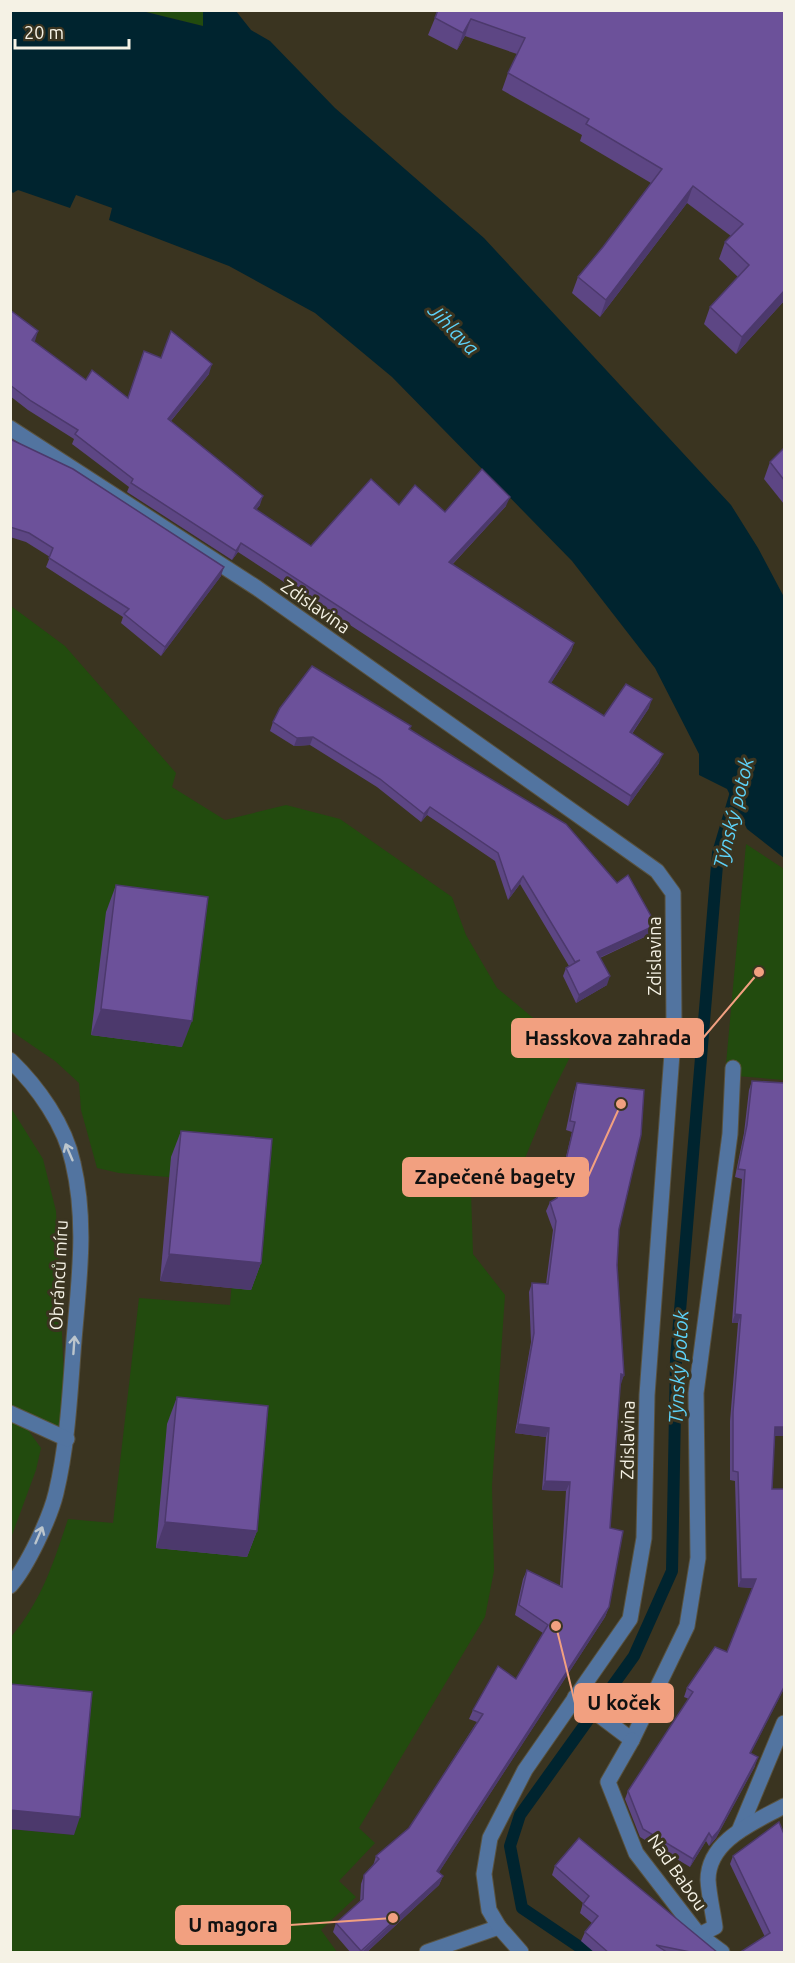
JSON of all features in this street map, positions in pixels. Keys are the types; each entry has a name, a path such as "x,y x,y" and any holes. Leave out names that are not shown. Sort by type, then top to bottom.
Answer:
{"street":[{"name":"Zdislavina","path":"10,428 257,588 657,871 673,893 674,1026 647,1395 644,1538 630,1619 525,1770 490,1838 484,1874 489,1910 499,1927 521,1953"},
{"name":"Obránců míru","path":"10,1060 30,1078 54,1117 73,1161 83,1225 66,1439 56,1496 23,1572 10,1586"},
{"path":"575,1697 632,1740 687,1626 698,1558 696,1393 730,1134 733,1068"},
{"path":"10,1413 66,1439"},
{"path":"739,1831 784,1723"},
{"name":"Nad Babou","path":"632,1740 608,1782 636,1853 699,1935 722,1953"},
{"path":"699,1935 715,1927 708,1878 716,1852 739,1831 784,1806"},
{"path":"427,1953 499,1927"}],"green space":[{"path":"142,11 203,11 203,26"},
{"path":"11,606 65,646 176,773 172,787 225,820 286,805 340,819 452,897 466,935 497,988 573,1051 551,1095 521,1168 489,1170 471,1192 473,1254 505,1295 492,1486 494,1571 485,1617 359,1828 375,1843 339,1881 356,1897 321,1930 337,1952 11,1952 11,1829 74,1835 11,1703 11,1637 39,1595 52,1566 68,1519 113,1523 139,1298 230,1305 240,1183 119,1173 97,1168 81,1110 79,1083 55,1061 11,1031"},
{"path":"746,844 784,869 784,1080 725,1075"},
{"path":"11,1108 43,1159 56,1211 67,1439 11,1413"},
{"path":"11,1421 28,1430 41,1448 36,1470 11,1538"}],"water":[{"name":"Jihlava","path":"11,10 142,11 203,26 203,11 236,11 251,30 270,41 335,108 484,238 731,505 758,548 784,597 784,858 747,829 727,789 699,775 699,754 655,668 572,561 392,377 315,313 229,266 109,220 112,208 76,195 70,208 18,190 13,193 11,191"}],"building":[{"path":"438,10 784,10 784,291 742,337 710,307 749,265 725,242 743,224 693,186 606,300 578,277 662,169 586,124 589,119 508,73 525,38 471,19 463,33 435,18"},
{"path":"10,310 38,331 32,340 86,380 92,370 128,398 144,351 161,358 171,331 212,364 168,419 263,496 254,508 311,546 371,479 399,505 415,485 445,512 482,469 510,497 449,562 574,643 549,682 604,716 626,684 652,699 630,732 663,754 631,796 241,543 236,551 131,483 133,479 75,434 78,430 10,385"},
{"path":"10,439 73,469 224,567 165,647 124,614 129,609 49,558 53,548 29,533 10,527"},
{"path":"784,448 784,480 770,462"},
{"path":"312,666 411,726 409,729 566,824 617,883 628,875 656,925 597,952 610,976 579,995 566,968 580,960 575,962 523,876 511,892 498,853 430,807 424,814 380,779 313,737 297,738 273,722 280,708"},
{"path":"116,885 208,897 192,1021 101,1009"},
{"path":"752,1081 784,1083 784,1427 775,1427 772,1489 784,1489 784,1687 750,1753 758,1757 719,1830 712,1838 709,1833 693,1859 643,1829 628,1791 693,1692 687,1688 715,1647 727,1652 756,1579 741,1579 738,1472 733,1471 733,1412 741,1315 735,1314 745,1170 738,1169 747,1125"},
{"path":"577,1083 644,1090 641,1135 619,1229 617,1265 624,1375 621,1374 610,1528 623,1531 609,1607 437,1871 443,1876 361,1951 336,1923 363,1899 364,1875 379,1859 376,1856 409,1828 483,1714 473,1710 498,1666 516,1679 548,1625 519,1605 527,1570 562,1587 570,1482 545,1481 549,1428 518,1424 534,1333 532,1283 548,1284 556,1221 550,1202 557,1198 575,1122 570,1121"},
{"path":"181,1131 272,1139 261,1263 169,1254"},
{"path":"177,1397 268,1406 257,1531 165,1522"},
{"path":"10,1684 92,1692 80,1817 10,1810"},
{"path":"779,1822 784,1834 784,1953 739,1953 770,1933 733,1856"},
{"path":"579,1838 718,1953 695,1953 656,1945 668,1953 609,1953 585,1932 598,1916 583,1904 589,1896 555,1866"}],"waterway":[{"name":"Týnský potok","path":"587,1952 522,1908 510,1846 520,1815 634,1656 672,1571 676,1359 718,853 737,789"}],"place":[{"name":"Hasskova zahrada","path":"759,972"},
{"name":"Zapečené bagety","path":"621,1104"},
{"name":"U koček","path":"556,1626"},
{"name":"U magora","path":"393,1918"}]}
